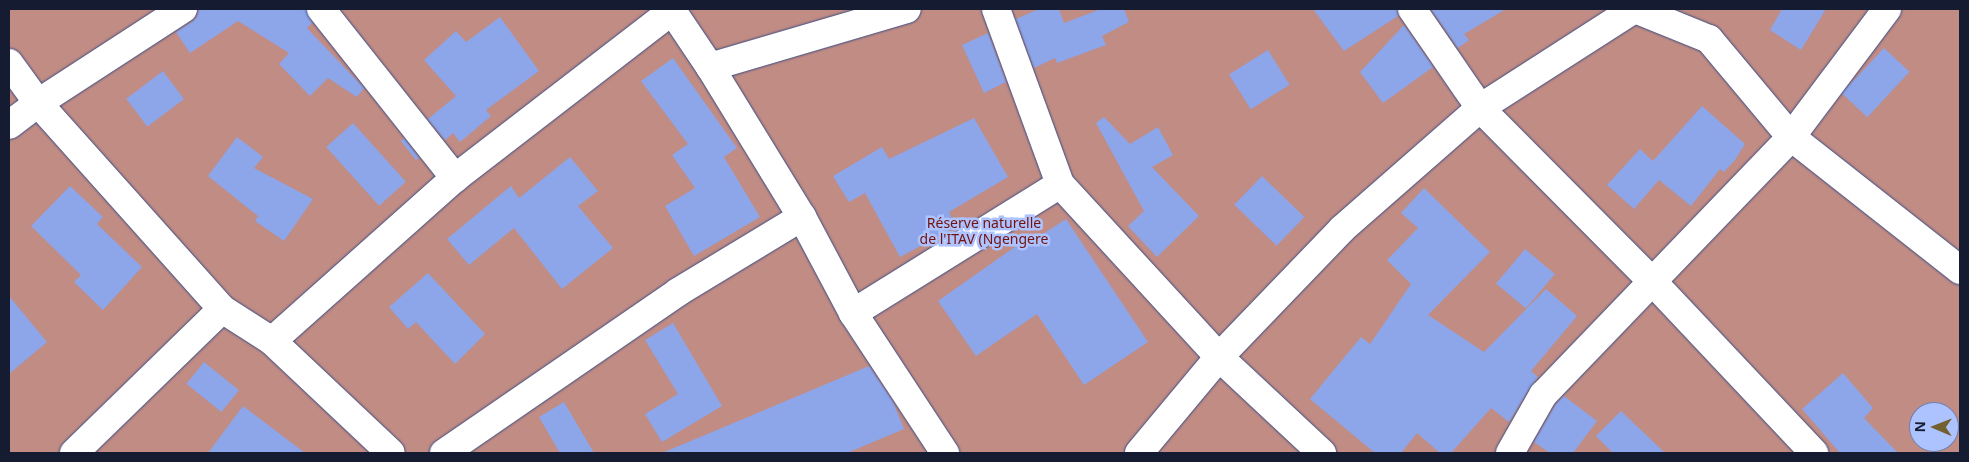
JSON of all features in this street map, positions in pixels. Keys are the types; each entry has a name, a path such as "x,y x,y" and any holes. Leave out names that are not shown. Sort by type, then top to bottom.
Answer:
{"street":[{"path":"9,125 38,103 183,9"},
{"path":"321,9 455,178"},
{"path":"710,67 907,9"},
{"path":"996,9 1060,184 1219,357 1322,453"},
{"path":"1412,9 1480,108 1652,282 1814,453"},
{"path":"1139,453 1219,357 1342,229 1480,108 1635,9 1709,39 1791,137 1960,270"},
{"path":"1510,453 1543,395 1791,137 1887,9"},
{"path":"272,341 455,178 671,10 710,67 802,217 853,313 945,453"},
{"path":"9,63 38,103 222,308 272,341 392,453"},
{"path":"853,313 1060,184"},
{"path":"444,453 678,292 802,217"},
{"path":"74,453 222,308"}],"green space":[{"name":"Réserve naturelle de l'ITAV (Ngengere","path":"9,9 1960,9 1960,453 9,453"}],"building":[{"path":"199,9 306,9 312,23 307,28 364,88 357,97 328,78 310,96 279,64 289,53 238,21 190,53 176,32 197,17"},
{"path":"1039,9 1059,9 1064,23 1101,9 1124,9 1129,22 1102,36 1106,45 1057,63 1055,58 1034,68 1016,19"},
{"path":"1313,9 1397,9 1398,16 1344,51"},
{"path":"1431,9 1506,9 1464,34 1469,40 1458,48"},
{"path":"1782,9 1826,9 1801,50 1770,30"},
{"path":"500,17 539,71 486,110 491,116 460,142 453,133 445,140 428,119 456,96 424,60 456,31 466,42"},
{"path":"1404,25 1433,67 1383,103 1360,72"},
{"path":"988,33 1006,82 984,93 962,45"},
{"path":"1884,48 1910,72 1867,117 1842,93"},
{"path":"1268,50 1290,85 1251,109 1229,74"},
{"path":"673,58 737,148 724,157 760,217 694,256 665,206 695,188 672,155 688,144 641,81"},
{"path":"163,71 184,99 147,127 126,99"},
{"path":"1702,106 1745,144 1735,160 1724,172 1720,169 1691,206 1659,180 1634,209 1607,185 1640,149 1653,161"},
{"path":"1104,117 1130,144 1158,127 1173,155 1152,167 1199,216 1157,257 1128,226 1144,211 1096,123"},
{"path":"974,118 1008,177 949,212 956,227 900,257 865,193 849,202 833,176 882,147 889,159"},
{"path":"353,123 406,182 379,206 326,147"},
{"path":"237,137 263,157 254,168 313,199 284,241 255,221 258,216 208,176"},
{"path":"404,138 419,158 416,160 401,141"},
{"path":"570,157 598,191 578,206 613,248 562,289 514,228 469,265 447,239 511,186 519,198"},
{"path":"1262,176 1304,217 1277,246 1234,205"},
{"path":"70,186 103,217 97,224 142,267 103,310 74,282 81,275 31,226"},
{"path":"1424,188 1490,252 1428,315 1484,352 1546,289 1577,316 1531,371 1538,377 1509,422 1491,408 1451,453 1440,453 1417,433 1401,453 1375,453 1310,399 1361,337 1370,344 1411,284 1387,260 1418,228 1401,213"},
{"path":"1066,219 1148,342 1084,385 1037,314 976,356 938,301 1026,239 1029,243"},
{"path":"1525,249 1555,274 1526,309 1496,283"},
{"path":"428,273 485,334 455,364 416,322 408,329 389,307"},
{"path":"9,296 47,342 9,374"},
{"path":"673,323 722,406 662,442 645,414 678,394 645,340"},
{"path":"204,362 239,390 221,412 186,384"},
{"path":"869,366 893,402 904,429 847,453 662,453"},
{"path":"1843,373 1873,408 1864,418 1898,453 1840,453 1802,409"},
{"path":"1564,396 1597,421 1573,453 1550,453 1534,442 1556,404"},
{"path":"564,402 594,453 560,453 539,417"},
{"path":"243,406 305,453 208,453"},
{"path":"1621,411 1665,453 1613,453 1596,436"}]}
